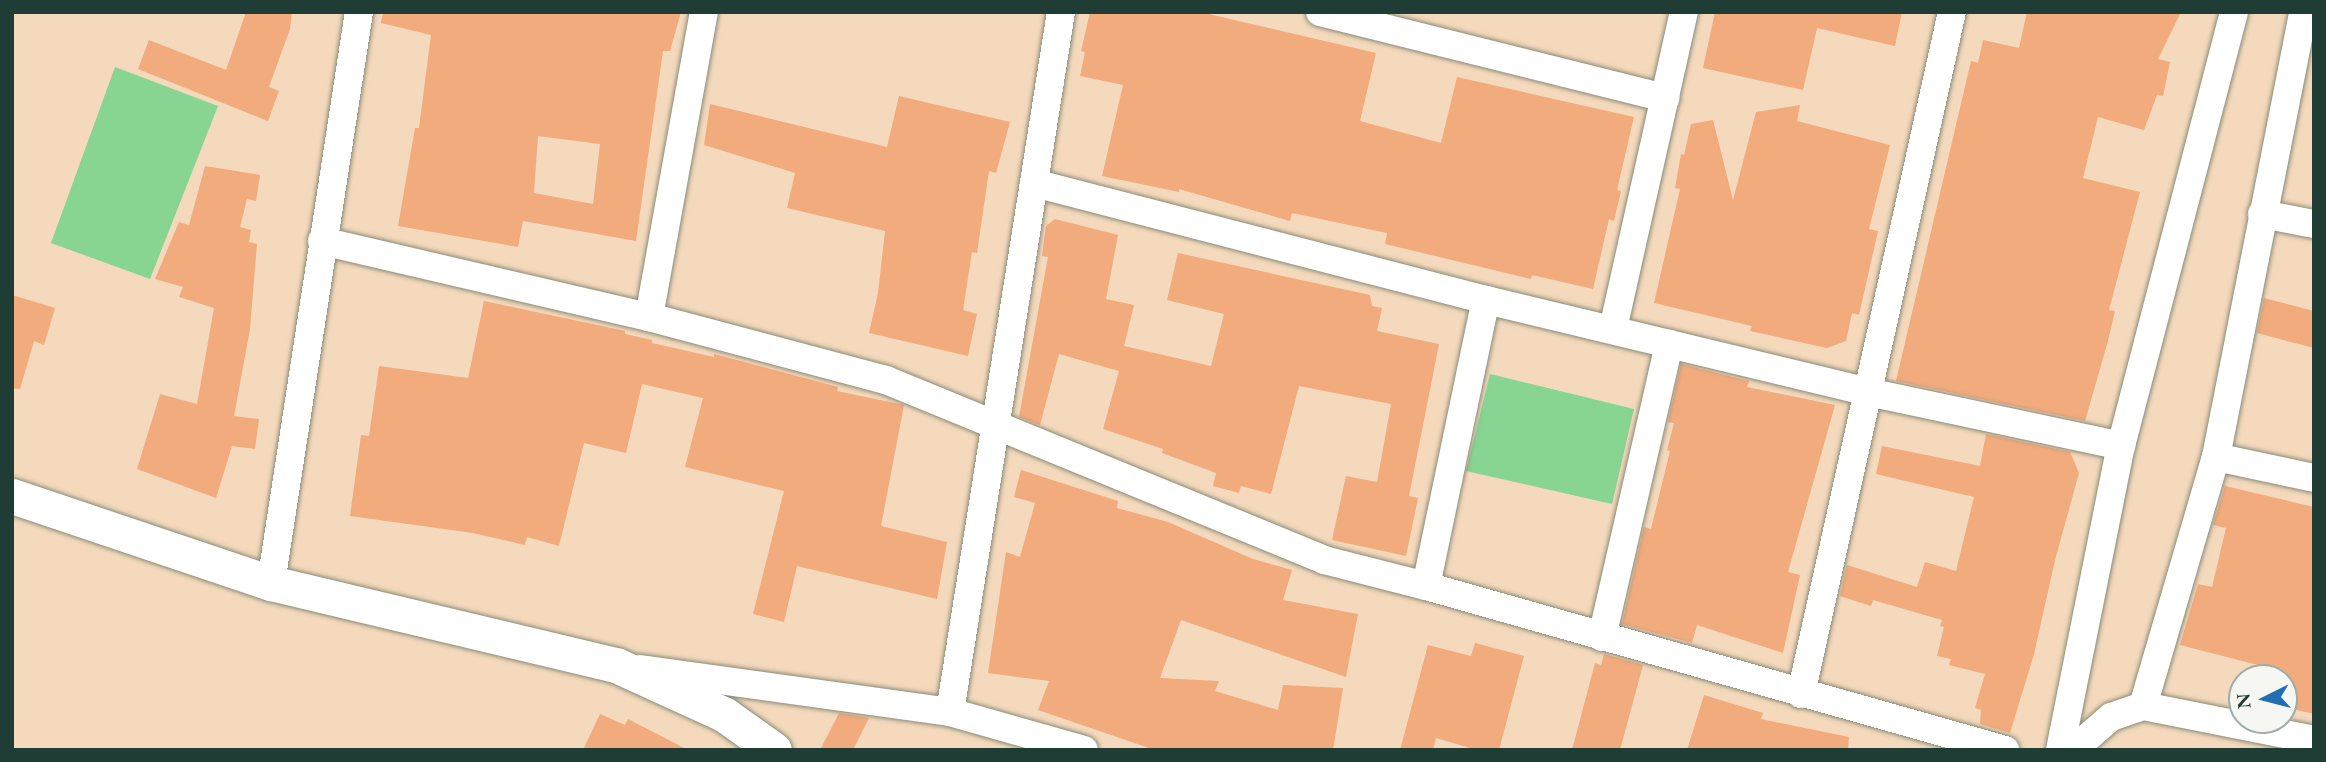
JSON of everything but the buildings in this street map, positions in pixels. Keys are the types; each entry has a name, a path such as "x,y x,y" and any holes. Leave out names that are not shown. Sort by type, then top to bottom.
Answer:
{"street":[{"path":"271,583 359,12"},
{"path":"649,317 704,12"},
{"path":"950,712 1061,12"},
{"path":"1320,12 1665,98"},
{"path":"1613,330 1684,12"},
{"path":"1801,694 1952,12"},
{"path":"2060,750 2121,446 2234,12"},
{"path":"2143,706 2216,457 2303,12"},
{"path":"1034,183 1486,300 1868,392 2121,446"},
{"path":"2262,214 2314,224"},
{"path":"322,240 649,317 886,380 1324,560 1426,586 2005,750"},
{"path":"1426,586 1486,300"},
{"path":"1602,637 1669,344"},
{"path":"2216,457 2314,478"},
{"path":"12,496 271,583 616,665 950,712 1084,750"},
{"path":"616,665 725,715 774,750"},
{"path":"2073,750 2111,717 2143,706 2314,740"}],"green space":[{"path":"115,67 218,106 150,279 51,243"},
{"path":"1490,374 1634,409 1612,504 1466,471"}]}
